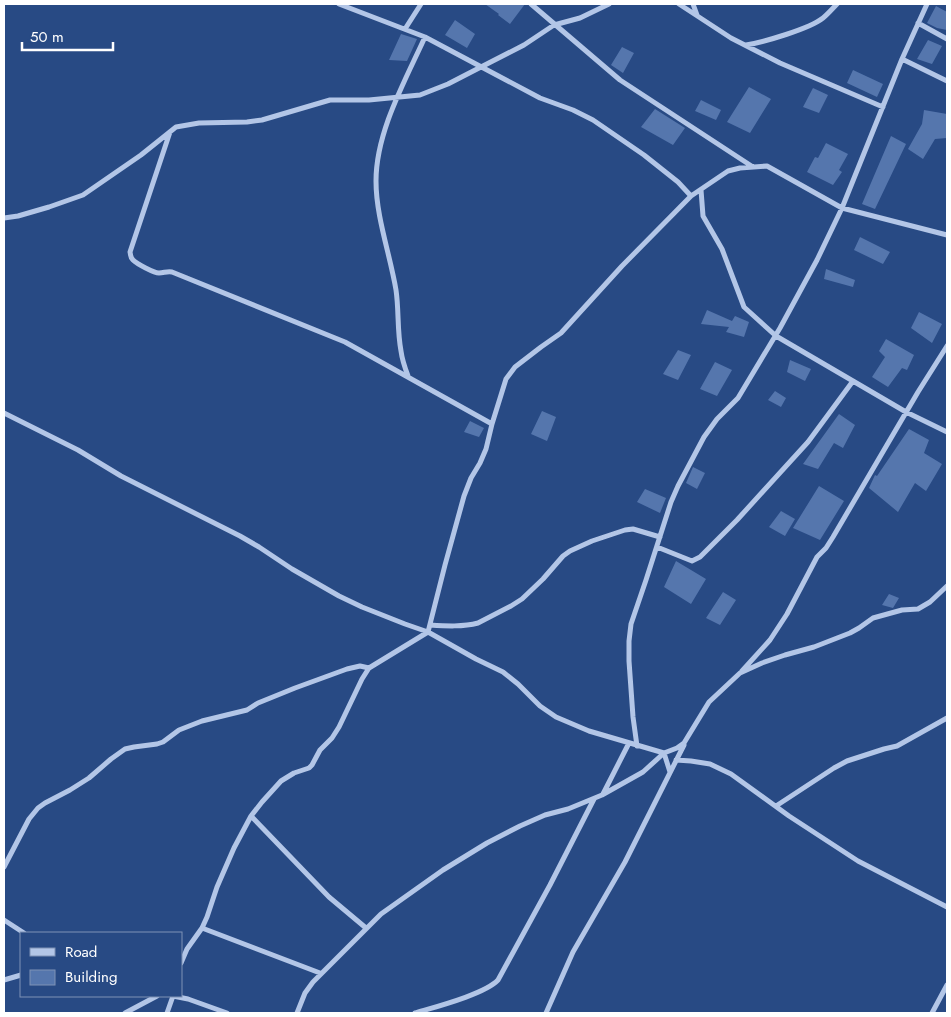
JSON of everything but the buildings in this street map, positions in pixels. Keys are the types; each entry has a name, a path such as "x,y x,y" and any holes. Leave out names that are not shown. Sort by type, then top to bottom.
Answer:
{"street":[{"path":"339,4 425,37 540,98 573,110 593,120 644,155 678,182 691,196"},
{"path":"405,29 421,4"},
{"path":"531,4 620,80 753,168"},
{"path":"4,218 49,207 83,195 141,155 176,127 198,123 262,120 330,100 369,100 420,95 482,68 524,45 554,25 580,18 609,4"},
{"path":"679,4 731,38 780,63 883,107"},
{"path":"693,4 698,17"},
{"path":"745,45 784,35 811,24 822,18 837,4"},
{"path":"637,746 633,717 629,641 631,624 671,502 704,437 717,419 738,398 776,336 817,260 842,208 902,59 927,4"},
{"path":"918,23 947,39"},
{"path":"408,377 400,350 397,297 380,216 376,182 379,149 389,119 425,37"},
{"path":"902,59 947,81"},
{"path":"170,131 130,252 131,257 135,261 156,272 172,272 326,333 492,424"},
{"path":"429,629 444,565 464,496 486,449 506,380 514,367 541,346 561,334 622,266 691,196 728,171 767,166 842,208 947,235"},
{"path":"701,190 703,216 719,242 744,307 776,336 906,412 947,432"},
{"path":"546,1013 574,952 625,862 684,743 709,702 740,674 767,644 787,614 817,557 833,537 947,346"},
{"path":"657,547 692,561 700,558 808,442 853,381"},
{"path":"4,413 78,450 121,476 234,533 339,596 379,614 429,629 476,659 503,672 540,706 556,717 589,731 664,753"},
{"path":"182,961 208,917 217,887 234,848 251,816 281,781 312,765 320,750 332,738 369,668 429,629 478,623 511,606 543,579 563,556 592,541 632,529 660,537"},
{"path":"740,674 762,663 850,633 873,618 902,610 918,609 930,602 947,586"},
{"path":"4,867 29,819 38,808 45,802 89,778 125,750 158,744 179,730 202,721 247,710 258,703 347,669 360,666 369,668"},
{"path":"776,806 834,768 884,748 897,746 947,718"},
{"path":"602,795 629,743"},
{"path":"297,1013 305,994 320,974 366,928 381,914 444,870 486,843 520,826 602,795 643,772 664,753 684,743"},
{"path":"664,753 670,772"},
{"path":"676,760 698,762 721,768 789,816 858,861 947,907"},
{"path":"415,1013 487,988 498,980 594,799"},
{"path":"251,816 322,890 366,928"},
{"path":"4,920 22,932"},
{"path":"202,928 320,974"},
{"path":"4,980 20,976"},
{"path":"932,1013 947,985"},
{"path":"125,1013 155,997"},
{"path":"166,1013 173,997"},
{"path":"178,997 227,1013"}]}
